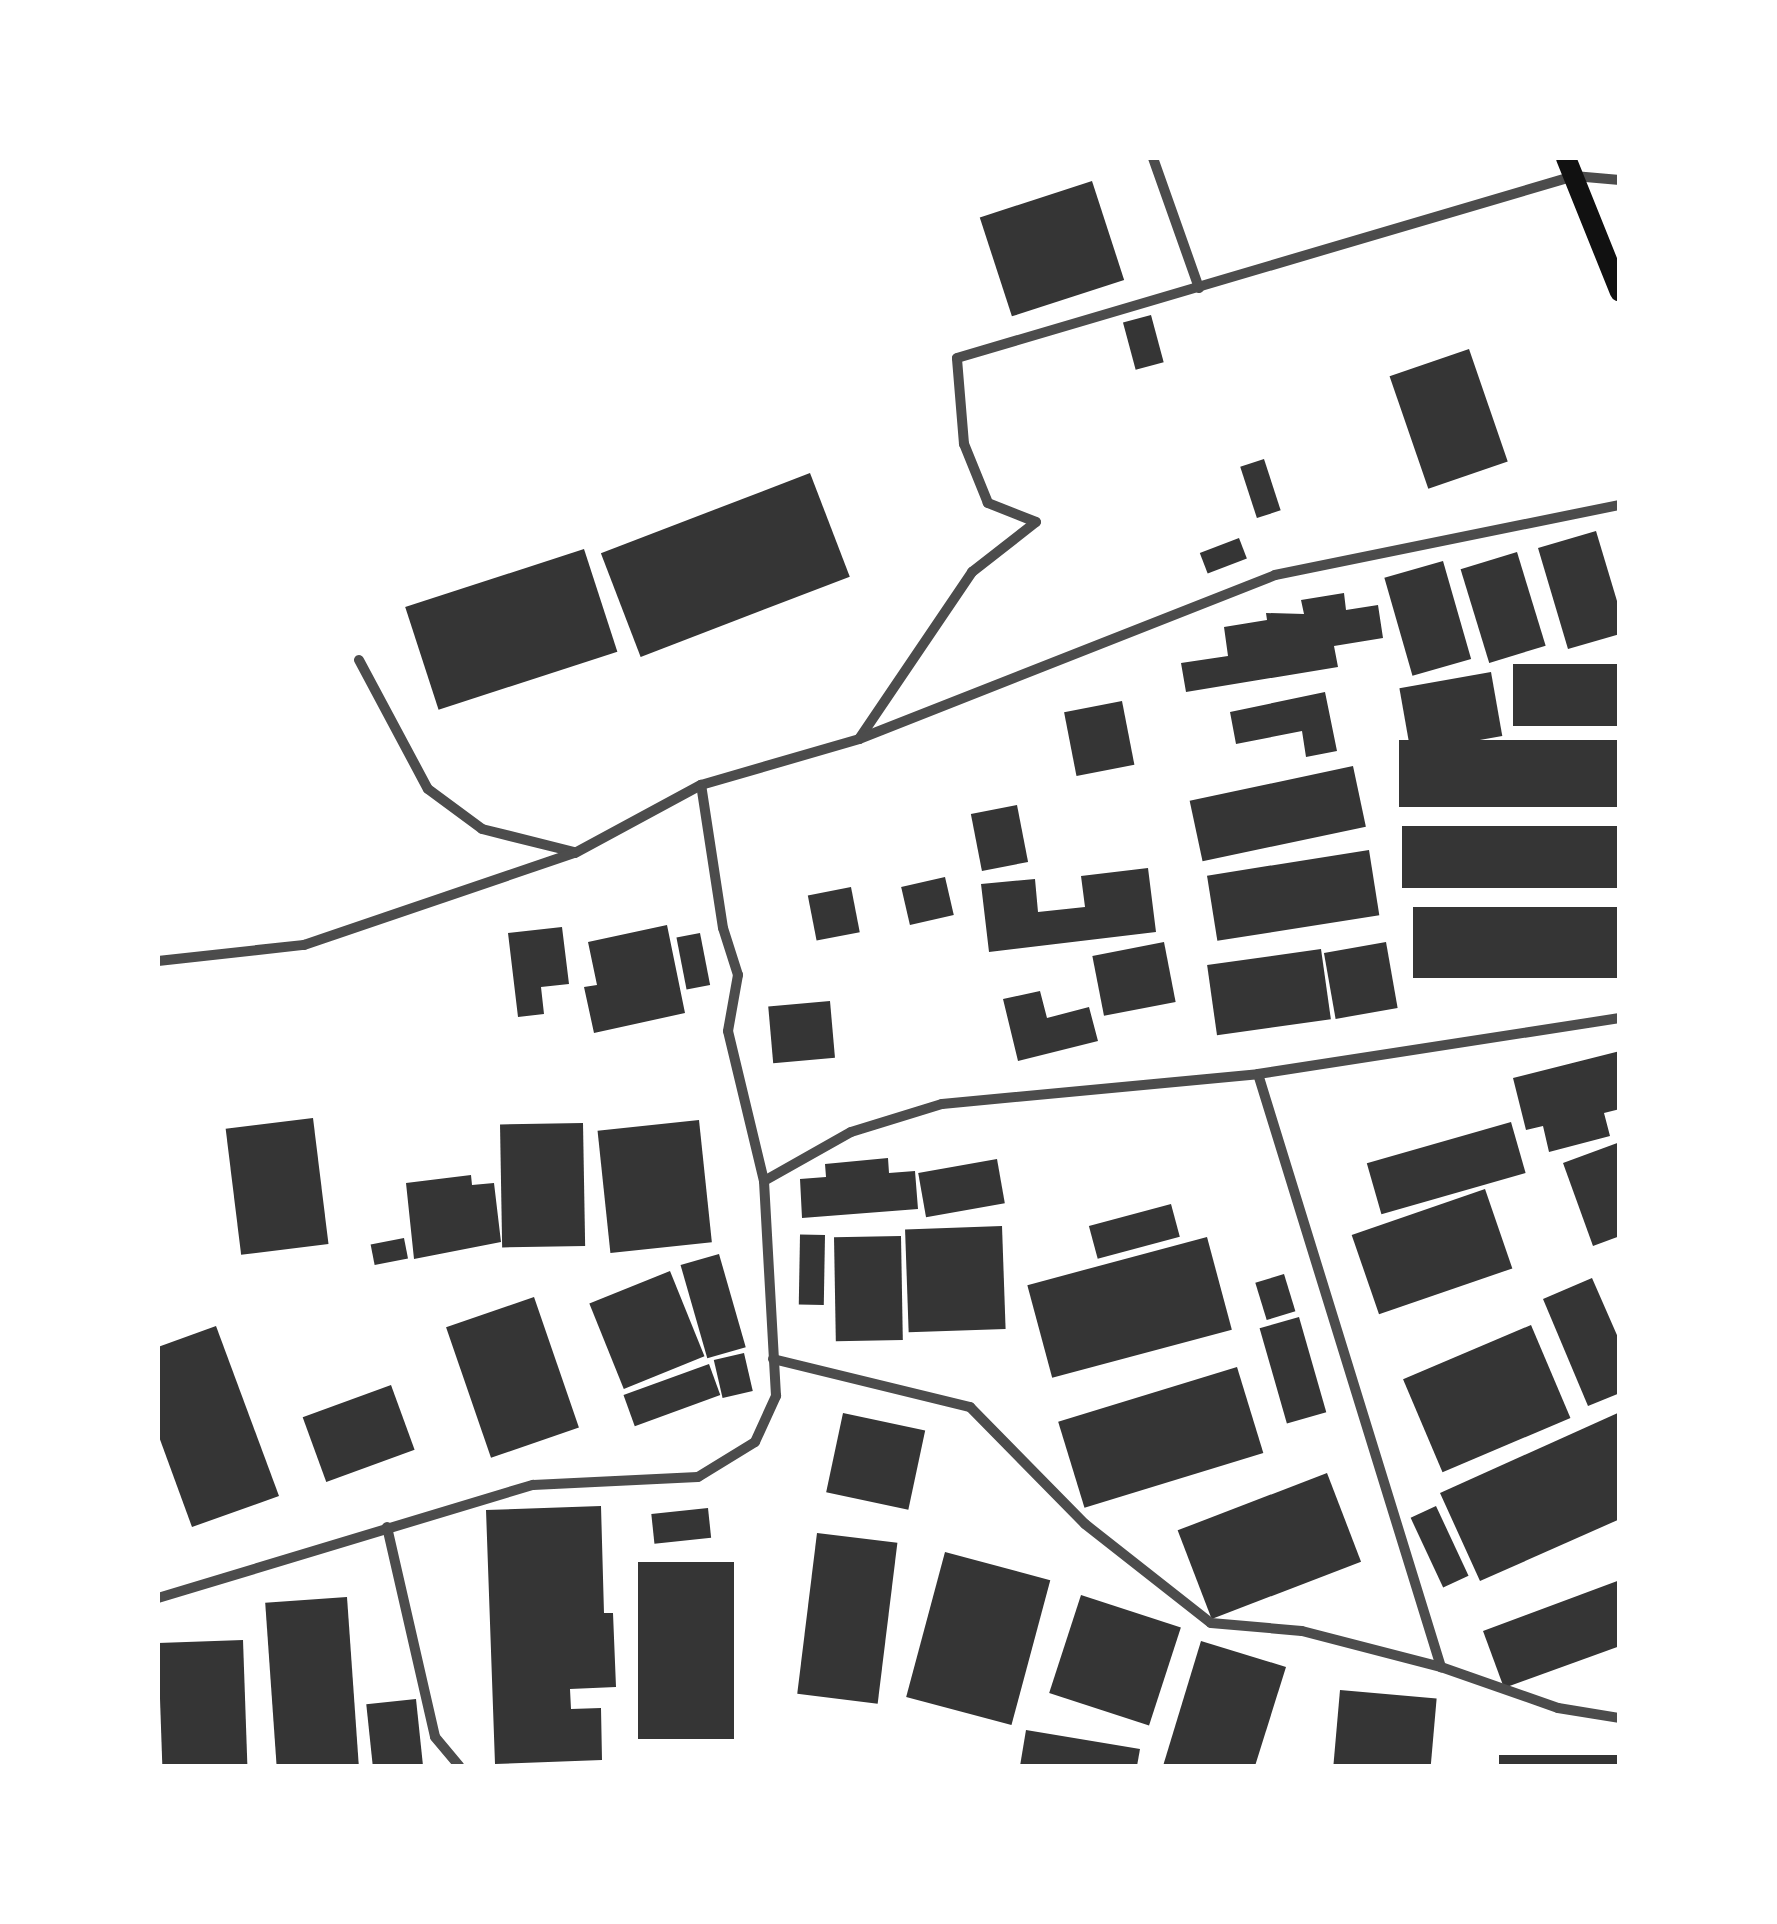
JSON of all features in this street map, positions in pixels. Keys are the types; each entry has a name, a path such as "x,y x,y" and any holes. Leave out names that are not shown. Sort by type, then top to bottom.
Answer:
{"main road":[{"path":"1570,166 1620,292"}],"street":[{"path":"1153,158 1200,288"},
{"path":"859,739 972,572 1036,522 988,503 964,444 957,358 1200,288 1570,166 1620,180"},
{"path":"158,961 304,945 574,853 701,785 859,739 1275,575 1620,505"},
{"path":"359,660 428,789 482,829 574,853"},
{"path":"158,1598 533,1485 698,1476 755,1442 776,1396 764,1182 728,1031 738,975 723,928 701,785"},
{"path":"764,1182 850,1132 942,1104 1258,1074 1620,1018"},
{"path":"1258,1074 1441,1666"},
{"path":"774,1358 970,1407 1085,1524 1210,1623 1302,1631 1441,1666 1558,1708 1620,1718"},
{"path":"388,1527 435,1737 458,1766"}],"building":[{"path":"1092,181 1124,280 1012,316 980,217"},
{"path":"1151,315 1164,362 1136,370 1123,323"},
{"path":"1469,349 1508,462 1428,489 1390,376"},
{"path":"1264,459 1281,510 1257,518 1240,467"},
{"path":"810,473 850,577 641,657 601,553"},
{"path":"1596,531 1620,611 1620,634 1568,649 1538,548"},
{"path":"1239,538 1247,559 1208,574 1200,553"},
{"path":"584,549 617,652 439,710 405,607"},
{"path":"1517,552 1546,646 1489,663 1461,569"},
{"path":"1443,561 1471,659 1412,676 1384,578"},
{"path":"1344,593 1346,610 1378,605 1383,638 1334,646 1338,667 1186,692 1181,663 1228,656 1224,627 1267,620 1266,613 1304,614 1301,600"},
{"path":"1513,664 1620,664 1620,726 1513,726"},
{"path":"1491,672 1502,736 1411,752 1399,688"},
{"path":"1325,692 1337,751 1306,757 1302,731 1236,744 1230,712"},
{"path":"1122,701 1134,765 1076,776 1064,712"},
{"path":"1399,740 1620,740 1620,807 1399,807"},
{"path":"1353,766 1366,827 1203,861 1190,801"},
{"path":"1017,805 1028,862 982,871 971,814"},
{"path":"1402,826 1620,826 1620,888 1402,888"},
{"path":"1369,850 1379,915 1217,941 1207,876"},
{"path":"1148,868 1156,932 989,952 981,884 1035,879 1038,912 1085,907 1081,876"},
{"path":"945,877 954,915 910,925 901,887"},
{"path":"851,887 860,932 817,941 808,895"},
{"path":"1413,907 1620,907 1620,978 1413,978"},
{"path":"667,925 685,1013 594,1033 584,987 597,985 588,942"},
{"path":"562,927 569,984 541,987 544,1014 518,1017 508,933"},
{"path":"700,933 710,985 687,990 676,938"},
{"path":"1164,942 1176,1002 1104,1016 1092,956"},
{"path":"1386,942 1398,1008 1336,1019 1324,953"},
{"path":"1321,949 1331,1019 1217,1035 1207,965"},
{"path":"1040,991 1047,1018 1089,1007 1098,1041 1018,1061 1003,999"},
{"path":"830,1001 835,1058 773,1063 768,1006"},
{"path":"1620,1051 1620,1109 1604,1113 1610,1136 1549,1152 1543,1126 1526,1130 1513,1078"},
{"path":"313,1118 328,1244 241,1255 226,1129"},
{"path":"699,1120 712,1242 610,1253 598,1131"},
{"path":"1511,1122 1526,1173 1381,1214 1367,1163"},
{"path":"583,1123 585,1246 502,1247 500,1124"},
{"path":"1620,1142 1620,1236 1593,1246 1563,1163"},
{"path":"888,1158 889,1173 915,1171 918,1209 802,1218 800,1179 826,1177 825,1164"},
{"path":"997,1159 1005,1203 926,1217 918,1173"},
{"path":"471,1175 472,1185 494,1183 501,1242 414,1259 406,1183"},
{"path":"1485,1189 1512,1268 1379,1314 1352,1235"},
{"path":"1171,1204 1180,1237 1098,1259 1089,1226"},
{"path":"1002,1226 1006,1329 909,1332 905,1229"},
{"path":"800,1235 825,1235 824,1305 799,1305"},
{"path":"901,1236 903,1340 836,1341 834,1237"},
{"path":"1207,1237 1232,1330 1052,1378 1027,1285"},
{"path":"404,1238 408,1259 375,1265 371,1244"},
{"path":"719,1254 746,1347 707,1358 681,1265"},
{"path":"670,1271 704,1356 624,1389 589,1304"},
{"path":"1284,1274 1295,1311 1267,1320 1255,1283"},
{"path":"1592,1278 1620,1342 1620,1393 1588,1406 1543,1299"},
{"path":"534,1297 579,1427 491,1458 446,1327"},
{"path":"1299,1317 1326,1412 1287,1423 1260,1328"},
{"path":"1531,1325 1570,1418 1443,1472 1403,1379"},
{"path":"216,1326 279,1496 192,1527 158,1434 158,1347"},
{"path":"744,1353 753,1391 723,1398 714,1360"},
{"path":"709,1364 720,1395 635,1426 623,1395"},
{"path":"1237,1367 1263,1453 1084,1508 1058,1422"},
{"path":"391,1385 415,1450 326,1482 303,1417"},
{"path":"1620,1412 1620,1519 1480,1581 1440,1493"},
{"path":"843,1413 925,1430 908,1510 826,1492"},
{"path":"1327,1473 1361,1562 1212,1619 1178,1530"},
{"path":"601,1506 604,1613 613,1613 616,1687 570,1689 571,1709 601,1708 602,1760 495,1764 486,1510"},
{"path":"1436,1506 1469,1576 1443,1588 1411,1518"},
{"path":"708,1508 711,1538 654,1544 651,1514"},
{"path":"817,1533 897,1543 878,1704 797,1694"},
{"path":"945,1552 1050,1580 1011,1725 906,1697"},
{"path":"638,1562 734,1562 734,1739 638,1739"},
{"path":"1620,1580 1620,1646 1504,1688 1483,1631"},
{"path":"1081,1595 1181,1627 1149,1725 1049,1693"},
{"path":"347,1597 359,1766 277,1766 265,1603"},
{"path":"243,1640 247,1766 162,1766 158,1643"},
{"path":"1201,1641 1286,1667 1255,1766 1163,1766"},
{"path":"1340,1690 1437,1698 1431,1766 1333,1766"},
{"path":"416,1699 423,1766 373,1766 366,1704"},
{"path":"1026,1730 1140,1749 1137,1766 1020,1766"},
{"path":"1499,1755 1620,1755 1620,1766 1499,1766"}]}
